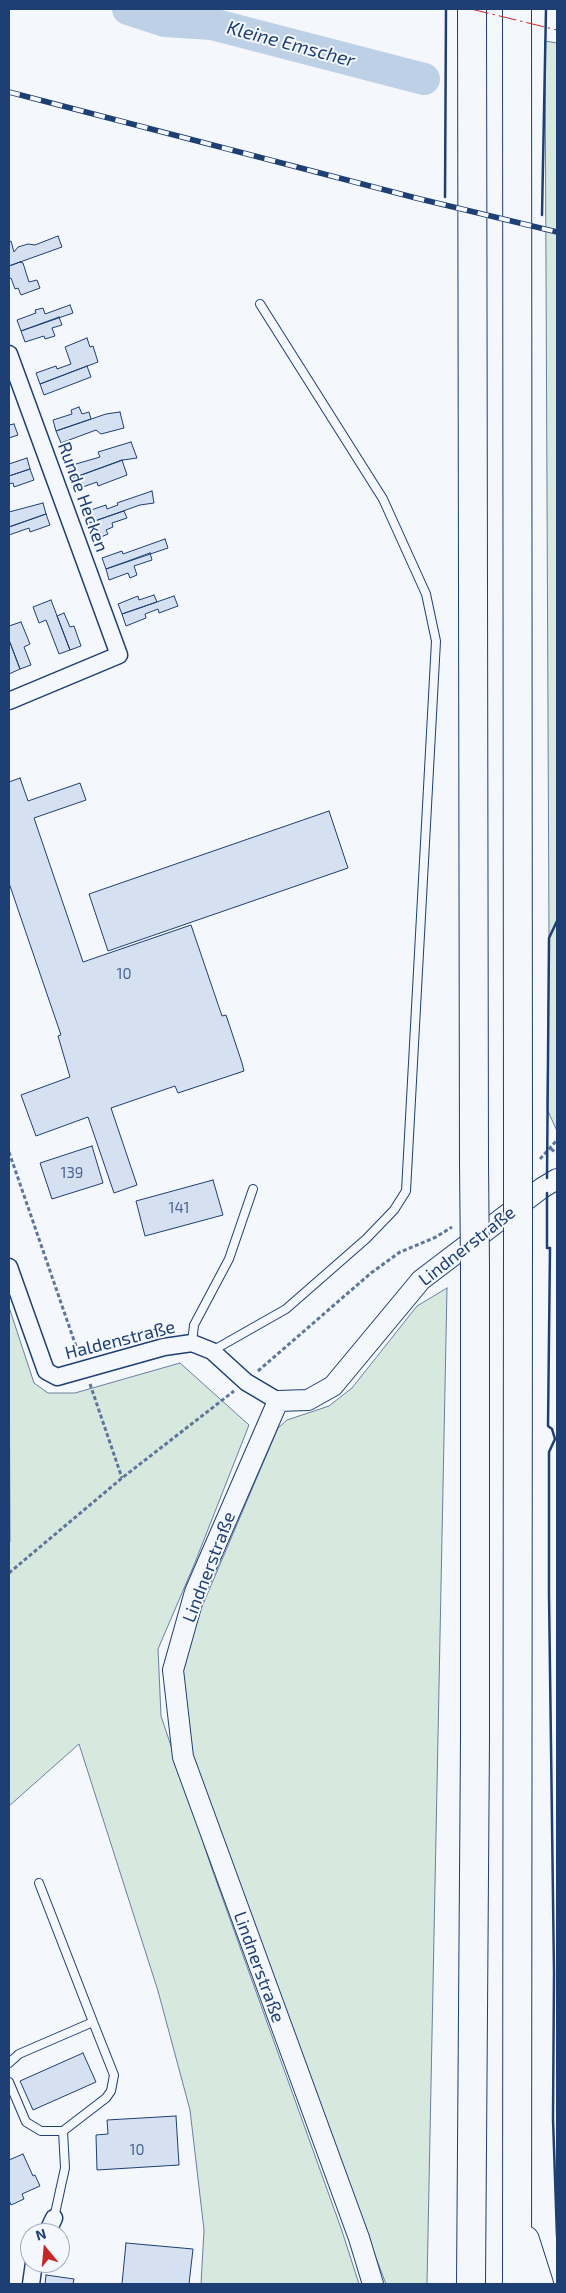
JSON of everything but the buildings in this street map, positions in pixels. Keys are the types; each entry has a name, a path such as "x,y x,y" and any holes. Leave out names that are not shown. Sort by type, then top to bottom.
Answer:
{"highway":[{"path":"472,9 475,1265 472,2284"},
{"path":"516,9 518,1132 517,2284"},
{"path":"517,2217 540,2284"}],"street":[{"name":"Runde Hecken","path":"9,354 120,655 9,701"},
{"name":"Lindnerstraße","path":"372,2284 359,2238 183,1758 173,1670 195,1592 278,1401 308,1400 334,1386 421,1280 542,1188 557,1179"},
{"name":"Haldenstraße","path":"9,1267 46,1371 57,1377 164,1347 192,1343 212,1351 246,1382 278,1401"}],"lane":[{"path":"212,1351 286,1308 366,1238 394,1210 406,1191 436,641 426,594 383,499 260,304"},
{"path":"192,1343 194,1325 229,1259 253,1189"},
{"path":"9,2082 26,2122 42,2130 63,2131 106,2098 113,2082 114,2075 38,1883"},
{"path":"9,2063 20,2054 93,2022"},
{"path":"52,2223 65,2168 63,2131"}],"path":[{"path":"546,1154 557,1140"},
{"path":"551,1149 557,1153"},
{"path":"9,1152 122,1478"},
{"path":"9,1574 122,1478 246,1382 370,1273 400,1252 445,1231"}],"shaded area":[{"path":"545,41 557,43 557,1131 547,1109 549,938"},
{"path":"447,1288 427,2284 386,2284 185,1757 175,1670 278,1428 287,1420 329,1406 352,1388 417,1306"},
{"path":"9,1307 34,1383 48,1393 75,1393 180,1363 249,1425 194,1565 158,1649 161,1716 212,1869 342,2231 359,2284 201,2284 204,2230 190,2110 158,1991 79,1744 9,1806"}],"waterway":[{"name":"Kleine Emscher","path":"128,9 165,21 212,24 424,79"}],"railway":[{"path":"9,92 416,198 557,232"}],"wall":[{"path":"445,197 446,9"},
{"path":"542,215 546,9"},
{"path":"547,1178 549,938 557,921"},
{"path":"547,1193 547,1248 550,1248 548,1426 552,1429 555,1439 549,1452 549,1594 554,1973 553,2119 557,2236"}],"power":[{"path":"471,9 557,30"}]}
